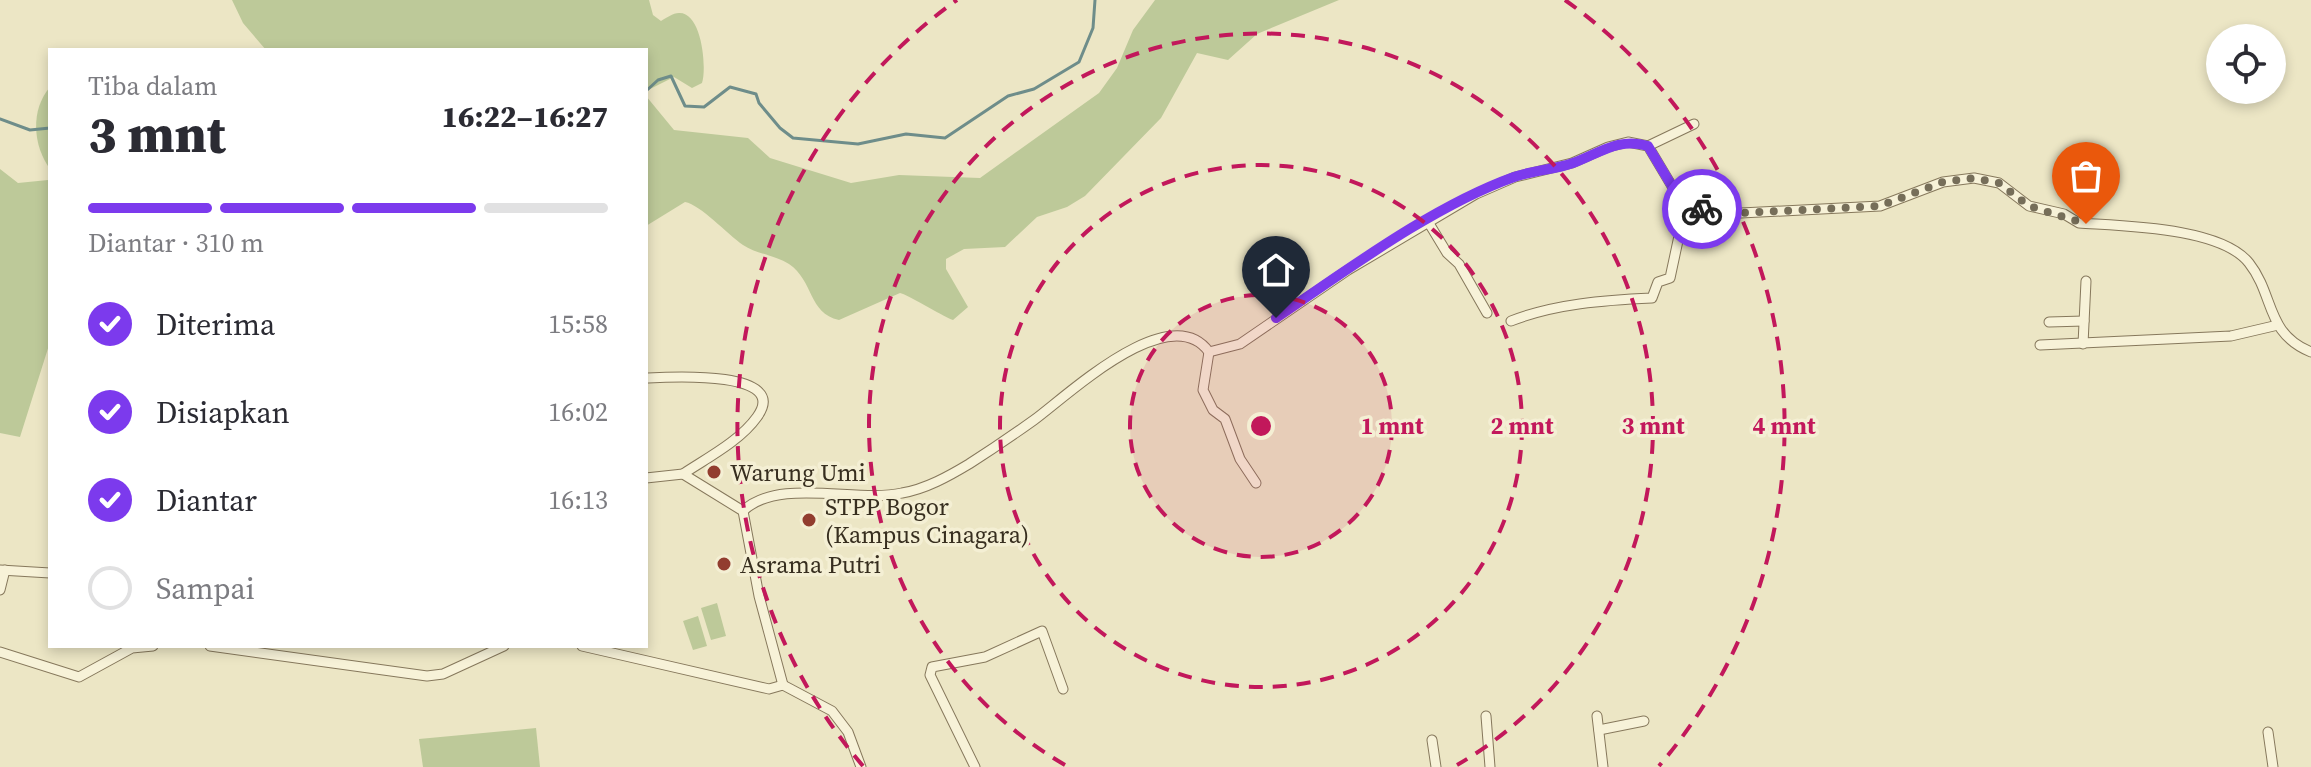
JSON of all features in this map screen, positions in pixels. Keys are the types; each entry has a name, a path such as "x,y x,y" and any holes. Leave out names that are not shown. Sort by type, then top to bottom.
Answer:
{"street":[{"path":"1209,352 1240,344 1427,220 1515,177 1572,163 1618,144 1648,146 1694,124"},
{"path":"1511,321 1534,312 1591,302 1652,298 1658,282 1670,278 1685,208 1648,146"},
{"path":"1685,208 1741,213 1861,208 1880,206 1950,180 1985,179 2006,187 2029,206 2064,214 2079,223 2158,232 2173,228 2238,254 2257,275 2278,325 2288,339 2311,352"},
{"path":"1427,220 1447,253 1459,264 1487,313"},
{"path":"2083,344 2086,281"},
{"path":"2049,322 2084,321"},
{"path":"2040,345 2231,336 2278,325"},
{"path":"743,511 760,499 779,495 888,495 928,486 967,465 1024,427 1091,374 1167,336 1181,335 1202,343 1209,352 1203,390 1213,410 1225,419 1240,459 1256,483"},
{"path":"648,378 747,383 760,394 762,402 757,418 683,474 648,478"},
{"path":"683,474 743,511 759,596 783,685"},
{"path":"0,590 2,570 48,573"},
{"path":"975,767 930,675 932,667 985,657 1042,631 1063,689"},
{"path":"0,652 79,677 132,648"},
{"path":"224,648 427,676 443,674 500,648"},
{"path":"591,648 769,689 783,685 832,711 848,732 861,767"},
{"path":"1486,716 1490,767"},
{"path":"1597,716 1603,767"},
{"path":"1599,730 1644,721"},
{"path":"2268,732 2273,767"},
{"path":"1432,740 1436,767"}],"green space":[{"path":"232,0 649,0 653,15 661,21 679,13 693,21 701,42 703,76 702,83 692,88 674,77 648,90 648,48 264,48 243,23"},
{"path":"1155,0 1339,0 1257,34 1228,60 1197,53 1161,118 1085,196 1067,207 1037,217 1005,247 964,249 946,259 946,269 968,307 953,320 900,293 839,320 822,311 803,279 789,264 743,245 691,204 685,202 648,225 648,98 674,130 748,138 770,158 851,183 899,175 980,178 1099,93 1117,68 1133,30"},
{"path":"48,90 48,166 40,150 36,128 39,106"},
{"path":"0,169 18,183 48,180 48,348 20,437 0,433"},
{"path":"717,603 726,636 711,640 701,608"},
{"path":"698,616 707,646 693,650 683,621"},
{"path":"536,728 540,767 423,767 419,739"}],"waterway":[{"path":"648,89 658,80 671,76 685,106 704,107 730,87 756,94 759,103 780,128 793,138 858,144 906,134 945,138 1008,96 1034,89 1079,62 1093,28 1095,0"},
{"path":"0,119 30,130 48,128"}],"way so far":[{"path":"1702,209 1741,213 1880,206 1943,182 1974,178 1999,183 2029,206 2048,213 2064,214 2086,224"}],"place":[{"name":"Warung Umi","path":"714,472"},
{"name":"STPP Bogor (Kampus Cinagara)","path":"809,520"},
{"name":"Asrama Putri","path":"724,564"}],"route":[{"path":"1276,318 1427,220 1476,194 1515,177 1572,163 1608,147 1628,142 1648,146 1685,208 1702,209"}]}
